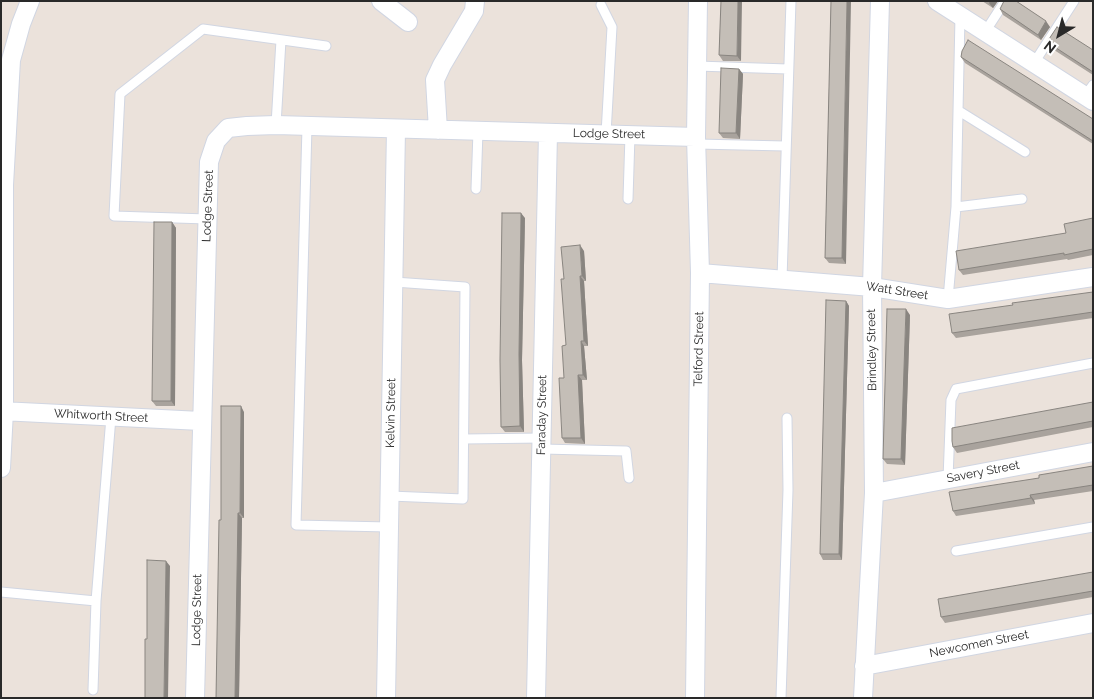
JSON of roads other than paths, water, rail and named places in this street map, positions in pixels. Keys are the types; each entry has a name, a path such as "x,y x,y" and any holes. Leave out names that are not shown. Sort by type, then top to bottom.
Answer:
{"street":[{"path":"1,468 6,60 30,1"},
{"path":"381,1 408,22"},
{"path":"438,130 435,80 474,12 475,1"},
{"name":"Telford Street","path":"695,698 700,273 697,140 698,1"},
{"name":"Brindley Street","path":"863,698 874,493 872,287 880,1"},
{"path":"937,1 1034,63 1090,94"},
{"name":"Lodge Street","path":"195,698 209,162 216,141 228,128 276,125 606,134 697,140"},
{"name":"Kelvin Street","path":"386,698 396,129"},
{"name":"Faraday Street","path":"536,698 548,133"},
{"name":"Watt Street","path":"700,273 872,287 948,299 1093,277"},
{"name":"Whitworth Street","path":"2,411 201,421"},
{"name":"Savery Street","path":"874,493 1093,452"},
{"name":"Newcomen Street","path":"864,666 1093,623"}],"lane":[{"path":"782,280 791,1"},
{"path":"985,32 1005,1"},
{"path":"1034,63 1074,1"},
{"path":"601,5 612,27 606,134"},
{"path":"948,299 956,207 960,16"},
{"path":"208,219 114,216 120,94 203,29 326,46"},
{"path":"276,125 281,40"},
{"path":"698,66 788,68"},
{"path":"959,111 1025,152"},
{"path":"307,127 296,525 389,526"},
{"path":"476,189 478,131"},
{"path":"628,199 630,135"},
{"path":"697,140 785,146"},
{"path":"956,207 1022,199"},
{"path":"390,496 463,499 465,287 394,282"},
{"path":"948,479 951,400 956,389 1093,363"},
{"path":"93,690 96,600 111,417"},
{"path":"781,698 788,490 787,418"},
{"path":"464,439 542,443 626,452 629,478"},
{"path":"956,551 1092,529"},
{"path":"1,592 96,600"}]}
